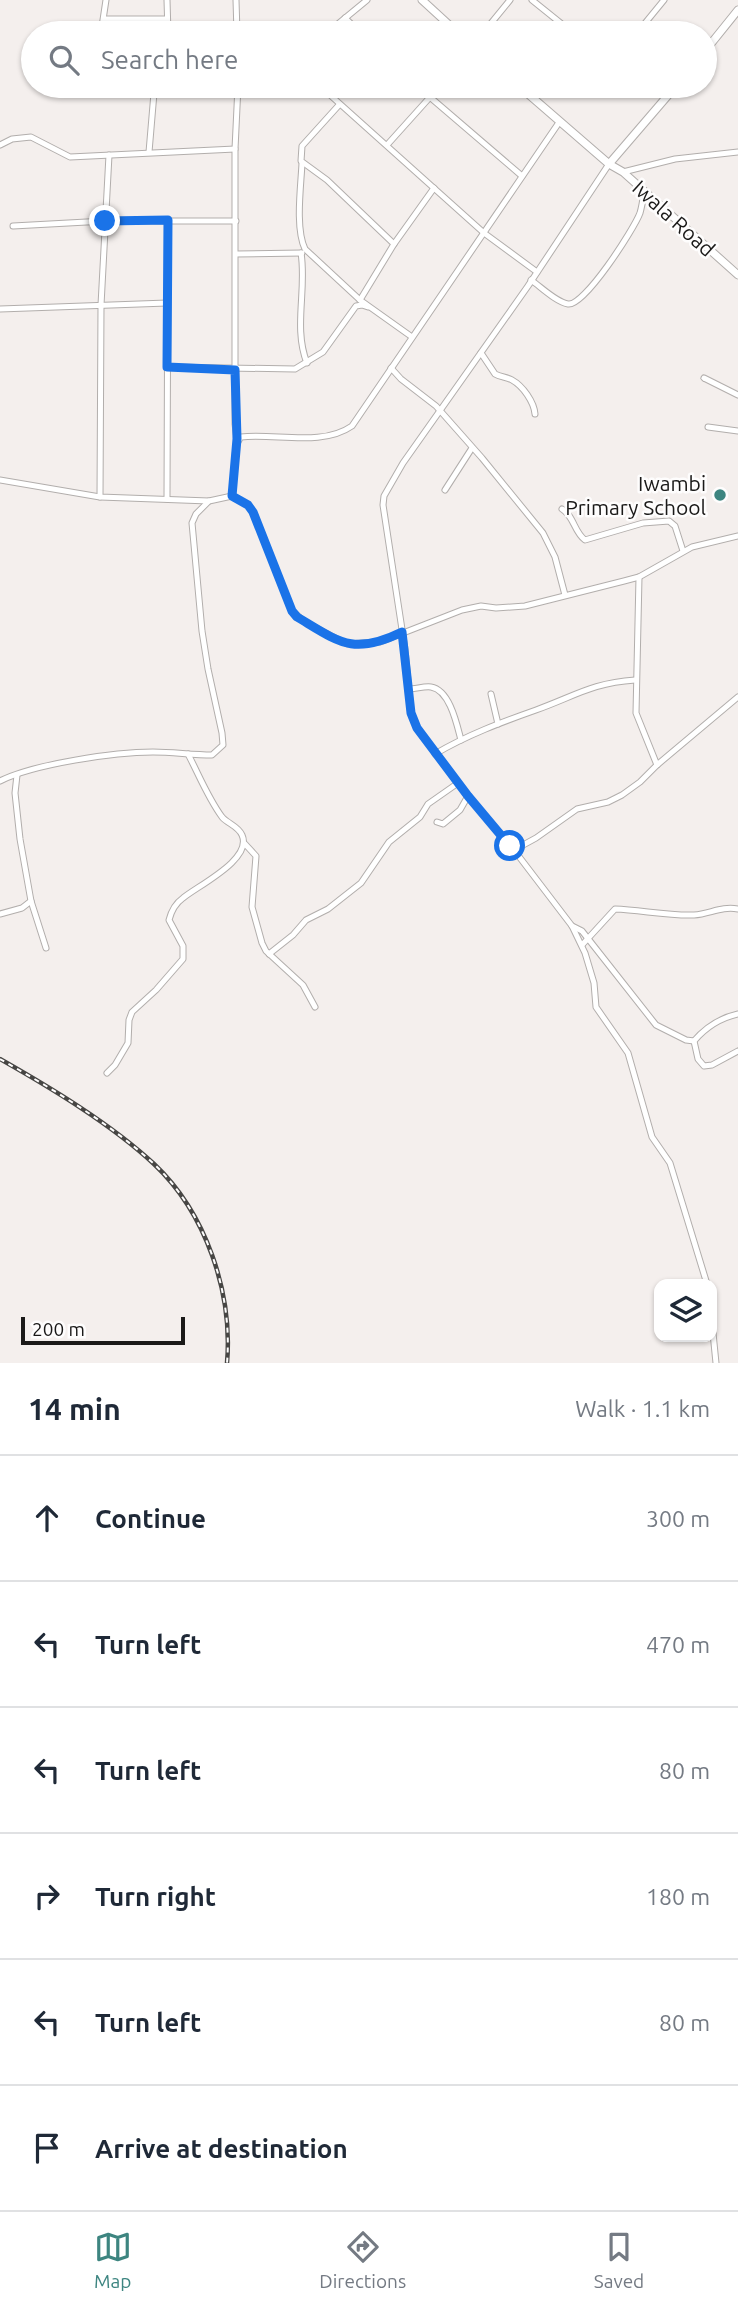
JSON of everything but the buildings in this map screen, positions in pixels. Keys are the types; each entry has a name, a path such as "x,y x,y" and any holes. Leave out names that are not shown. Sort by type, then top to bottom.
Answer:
{"street":[{"path":"106,0 104,19 167,19 167,0"},
{"path":"236,0 237,21"},
{"path":"341,21 367,0"},
{"path":"422,0 445,21"},
{"path":"493,21 510,0"},
{"path":"532,0 558,21"},
{"path":"646,21 664,0"},
{"path":"717,36 738,10"},
{"path":"345,18 348,21"},
{"path":"149,152 154,98"},
{"path":"232,496 237,439 235,149 237,98"},
{"path":"332,98 484,233 537,272"},
{"path":"387,145 430,98 522,176"},
{"name":"Iwala Road","path":"533,98 609,164 623,172 738,275"},
{"path":"666,98 609,164 403,463 383,498 411,713 417,728 572,926 582,931 594,983 596,1007 631,1060 652,1137 670,1163 705,1279"},
{"path":"307,363 301,340 305,253 301,232 302,163 299,155 302,146 339,105"},
{"path":"237,439 247,436 313,436 336,434 345,430 360,415 560,121"},
{"path":"0,145 12,139 31,137 70,157 235,149"},
{"path":"623,172 675,159 738,152"},
{"path":"100,497 101,305 109,155"},
{"path":"302,163 327,180 394,244"},
{"path":"360,300 394,244 434,188"},
{"path":"531,280 565,303 574,303 593,286 603,272 639,214 645,192"},
{"path":"167,499 168,220"},
{"path":"13,226 105,221 236,222"},
{"path":"236,254 305,253 368,307 412,337"},
{"path":"0,309 167,303"},
{"path":"167,367 292,370 323,352 356,306 362,304 368,307"},
{"path":"481,353 495,374 511,380 522,390 533,404 535,414"},
{"path":"391,368 401,379 431,401 543,533 555,557 565,595"},
{"path":"704,378 738,395"},
{"path":"708,427 738,430"},
{"path":"445,490 472,448"},
{"path":"0,480 100,497 209,501 232,496 248,505 253,512 288,606 297,617 348,644 375,643 462,610 481,606 525,606 639,577 683,551 738,537"},
{"path":"0,781 52,765 109,756 150,752 212,755 223,745 208,669 192,532 196,514 209,501"},
{"path":"562,509 569,514 579,536 585,540 643,523 669,520 675,526 683,551"},
{"path":"639,577 639,654 635,680 637,720 657,765"},
{"path":"435,754 498,724 595,686 635,680"},
{"path":"408,689 433,687 441,691 449,705 461,740"},
{"path":"491,694 498,724"},
{"path":"514,850 577,809 608,802 622,795 738,696"},
{"path":"188,754 222,817 238,828 245,844 256,856 252,906 262,943 269,954 303,985 316,1007"},
{"path":"17,775 15,782 18,816 31,901 46,947"},
{"path":"269,954 293,935 306,920 328,909 361,883 389,842 420,817 428,804 458,783"},
{"path":"437,822 443,824 456,814 468,796"},
{"path":"107,1073 115,1065 128,1042 132,1012 183,959 183,946 169,920 173,909 184,897 229,865 245,844"},
{"path":"0,914 22,908 31,901"},
{"path":"585,943 615,909 680,915 700,914 718,908 738,909"},
{"path":"585,943 656,1025 685,1040 694,1041 725,1017 738,1014"},
{"path":"694,1041 698,1059 704,1066 712,1065 738,1051"},
{"path":"714,1342 716,1363"}],"railway":[{"path":"0,1059 100,1121 137,1149 172,1184 202,1230 220,1282 228,1336 227,1363"}],"place":[{"name":"Iwambi Primary School","path":"720,495"}],"route":[{"path":"105,221 168,220 167,367 235,370 237,439 232,496 248,505 253,512 288,606 297,617 348,644 384,641 402,632 411,713 417,728 510,846"}]}
